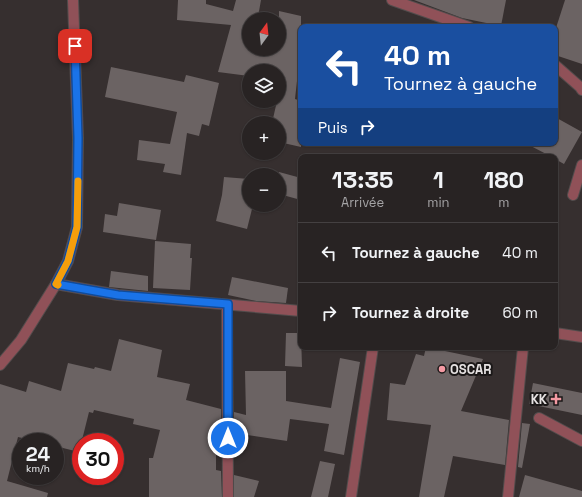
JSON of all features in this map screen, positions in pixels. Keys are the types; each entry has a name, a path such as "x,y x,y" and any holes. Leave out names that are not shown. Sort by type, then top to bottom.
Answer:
{"street":[{"path":"0,365 21,340 56,284 68,261 77,227 78,138 73,0"},
{"path":"392,0 460,24"},
{"path":"558,68 580,86 582,90"},
{"path":"573,196 582,165"},
{"path":"56,284 118,295 298,311"},
{"path":"228,304 228,497"},
{"path":"558,333 582,337"},
{"path":"351,497 373,350"},
{"path":"508,497 523,350"},
{"path":"539,418 582,441"}],"building":[{"path":"178,0 206,0 206,4 233,11 236,0 261,0 259,12 242,12 242,56 286,56 286,13 301,16 301,24 298,24 298,72 295,99 298,100 298,146 301,147 286,144 286,116 274,116 275,108 286,108 286,64 242,64 242,75 218,72 231,25 177,20"},
{"path":"414,0 506,0 501,24 491,24 462,18"},
{"path":"565,0 582,0 582,64 558,56 557,24"},
{"path":"111,67 184,82 186,75 219,83 209,126 202,124 199,136 187,133 181,175 163,172 165,164 137,160 139,140 170,144 177,112 105,97"},
{"path":"558,119 582,132 564,164 558,161 558,154 546,154 531,146 558,146"},
{"path":"286,174 298,177 298,199 286,196"},
{"path":"224,177 242,178 242,212 251,212 247,229 216,221 222,195"},
{"path":"119,203 161,210 156,240 103,232 105,214 117,216"},
{"path":"155,241 191,244 190,258 192,258 190,290 153,288"},
{"path":"111,271 148,276 148,291 109,287"},
{"path":"232,277 288,288 286,303 256,301 228,295"},
{"path":"286,333 298,333 298,350 302,350 302,367 285,366"},
{"path":"119,339 162,350 157,377 190,384 186,400 221,409 221,442 216,442 216,470 221,471 222,497 149,497 149,458 153,458 160,430 133,424 134,419 94,410 93,413 89,412 84,433 72,433 72,450 64,448 64,433 12,433 12,461 7,481 12,482 12,485 21,485 48,493 47,497 0,497 0,384 26,392 29,381 61,391 68,363 111,371"},
{"path":"425,350 440,350 483,359 461,411 509,420 505,465 453,456 444,497 419,497 431,425 387,420 390,383 405,385 416,354 424,356"},
{"path":"340,358 360,362 344,455 324,451 329,424 290,419 287,441 247,435 247,441 234,441 234,412 246,415 245,371 286,371 286,401 331,408"},
{"name":"KK","path":"533,383 582,393 582,415 529,404"},
{"path":"522,423 530,424 522,468 518,467"},
{"path":"320,461 335,464 328,497 311,497"},
{"path":"234,475 259,481 254,497 234,497"},
{"path":"525,475 582,491 582,497 519,497"}],"slow traffic":[{"path":"58,285 56,284 68,261 77,227 78,181"}],"place":[{"name":"OSCAR","path":"442,369"},
{"name":"KK","path":"556,399"}],"route":[{"path":"75,46 78,138 77,227 68,261 56,284 118,295 228,304 228,438"}]}
